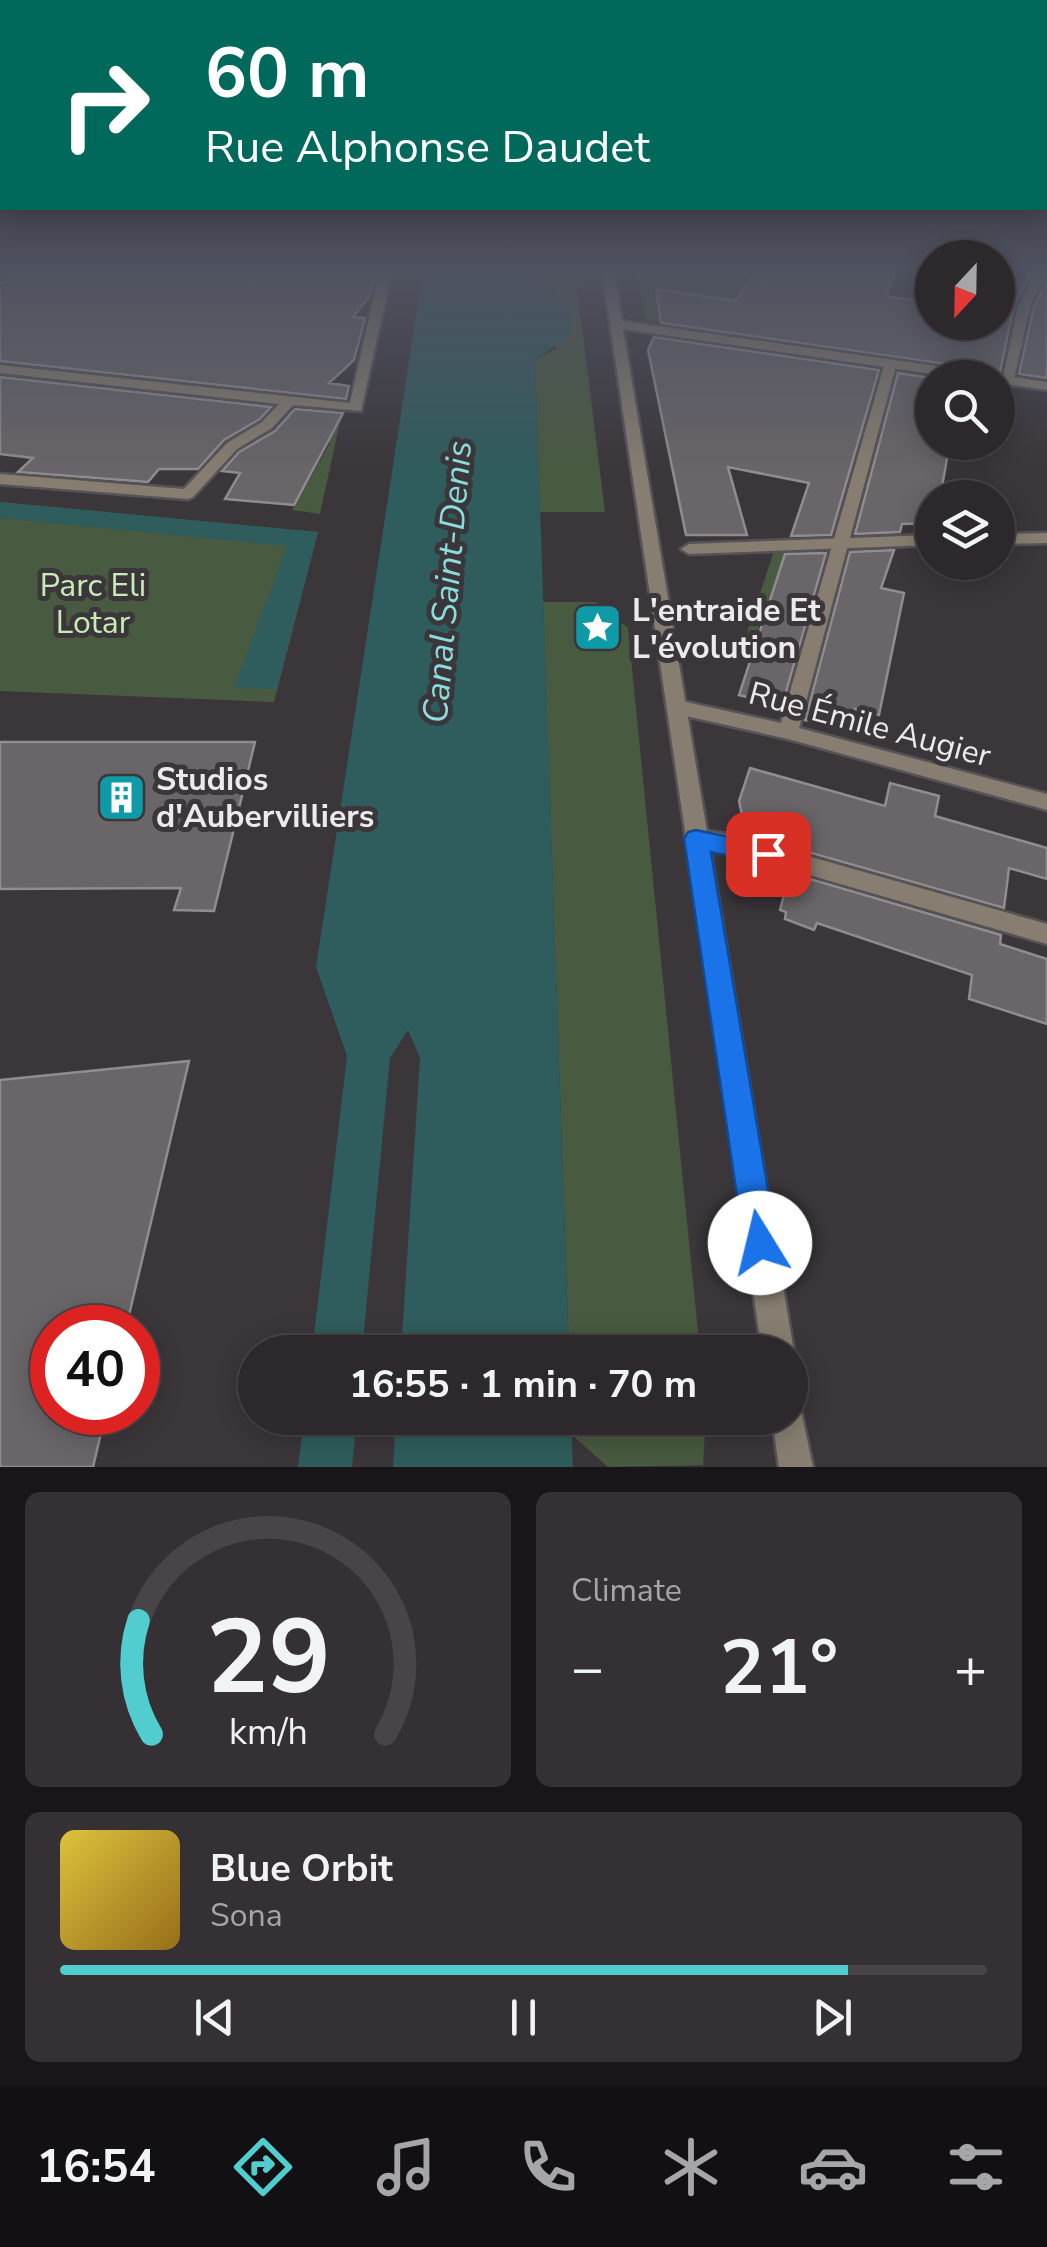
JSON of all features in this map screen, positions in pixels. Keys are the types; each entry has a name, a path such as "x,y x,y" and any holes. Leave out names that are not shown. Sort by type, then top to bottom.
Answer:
{"street":[{"path":"0,369 356,408 371,338"},
{"path":"618,338 775,1335"},
{"path":"720,338 915,366"},
{"path":"788,732 890,362"},
{"path":"1015,380 1047,386"},
{"path":"0,479 188,494 232,446 267,425 289,400"},
{"path":"1015,538 1047,538"},
{"path":"689,548 915,540"},
{"name":"Rue Émile Augier","path":"677,707 788,732 1047,802"},
{"path":"696,839 734,844 1047,934"},
{"path":"791,1435 796,1467"}],"green space":[{"path":"555,338 583,338 605,512 540,512 535,360 556,349"},
{"path":"313,409 342,412 320,514 292,510 330,443 304,441 295,414"},
{"name":"Parc Eli Lotar","path":"0,502 318,532 274,702 0,691"},
{"path":"774,551 823,551 823,556 784,556 749,655 740,654"},
{"path":"543,602 596,602 628,628 698,1335 568,1335"},
{"path":"572,1435 705,1435 703,1465 608,1467"}],"water":[{"name":"Canal Saint-Denis","path":"412,338 566,338 535,360 568,1335 402,1335 420,1058 408,1030 390,1058 364,1335 314,1335 347,1056 316,967"},
{"path":"0,502 318,532 277,689 234,688 287,546 0,518"},
{"path":"302,1435 355,1435 352,1467 298,1467"},
{"path":"395,1435 572,1435 573,1467 393,1467"}],"building":[{"path":"0,338 360,338 354,360 329,383 349,386 346,399 0,361"},
{"path":"653,338 664,338 879,370 831,535 791,536 809,483 728,467 747,535 686,535 648,350"},
{"path":"768,338 915,338 1007,340 1003,360 917,360"},
{"path":"1027,338 1047,338 1047,378 1019,374"},
{"path":"898,373 915,376 915,460 947,460 943,480 915,480 915,524 902,524 900,532 855,534"},
{"path":"0,377 271,407 260,419 224,440 198,469 159,469 148,482 18,472 33,458 0,454"},
{"path":"295,409 343,413 294,505 225,499 240,473 222,471 239,452 275,431"},
{"path":"894,550 881,588 904,593 879,715 855,709 849,732 805,720 850,552"},
{"path":"826,553 782,706 739,695 785,554"},
{"name":"Studios d'Aubervilliers","path":"0,742 255,742 214,911 174,910 181,888 0,889"},
{"path":"750,768 885,806 890,783 939,796 935,816 1047,848 1047,879 1009,868 1004,908 797,849 801,833 742,815 739,801"},
{"path":"790,873 1001,935 1000,944 1047,959 1047,1024 969,999 972,975 817,923 814,930 785,919 786,912 780,910"},
{"path":"189,1061 131,1305 30,1305 30,1435 101,1435 93,1467 0,1467 0,1080"}],"place":[{"name":"L'entraide Et L'évolution","path":"597,628"},
{"name":"Studios d'Aubervilliers","path":"121,797"}],"route":[{"path":"760,1243 696,839 768,854"}]}
